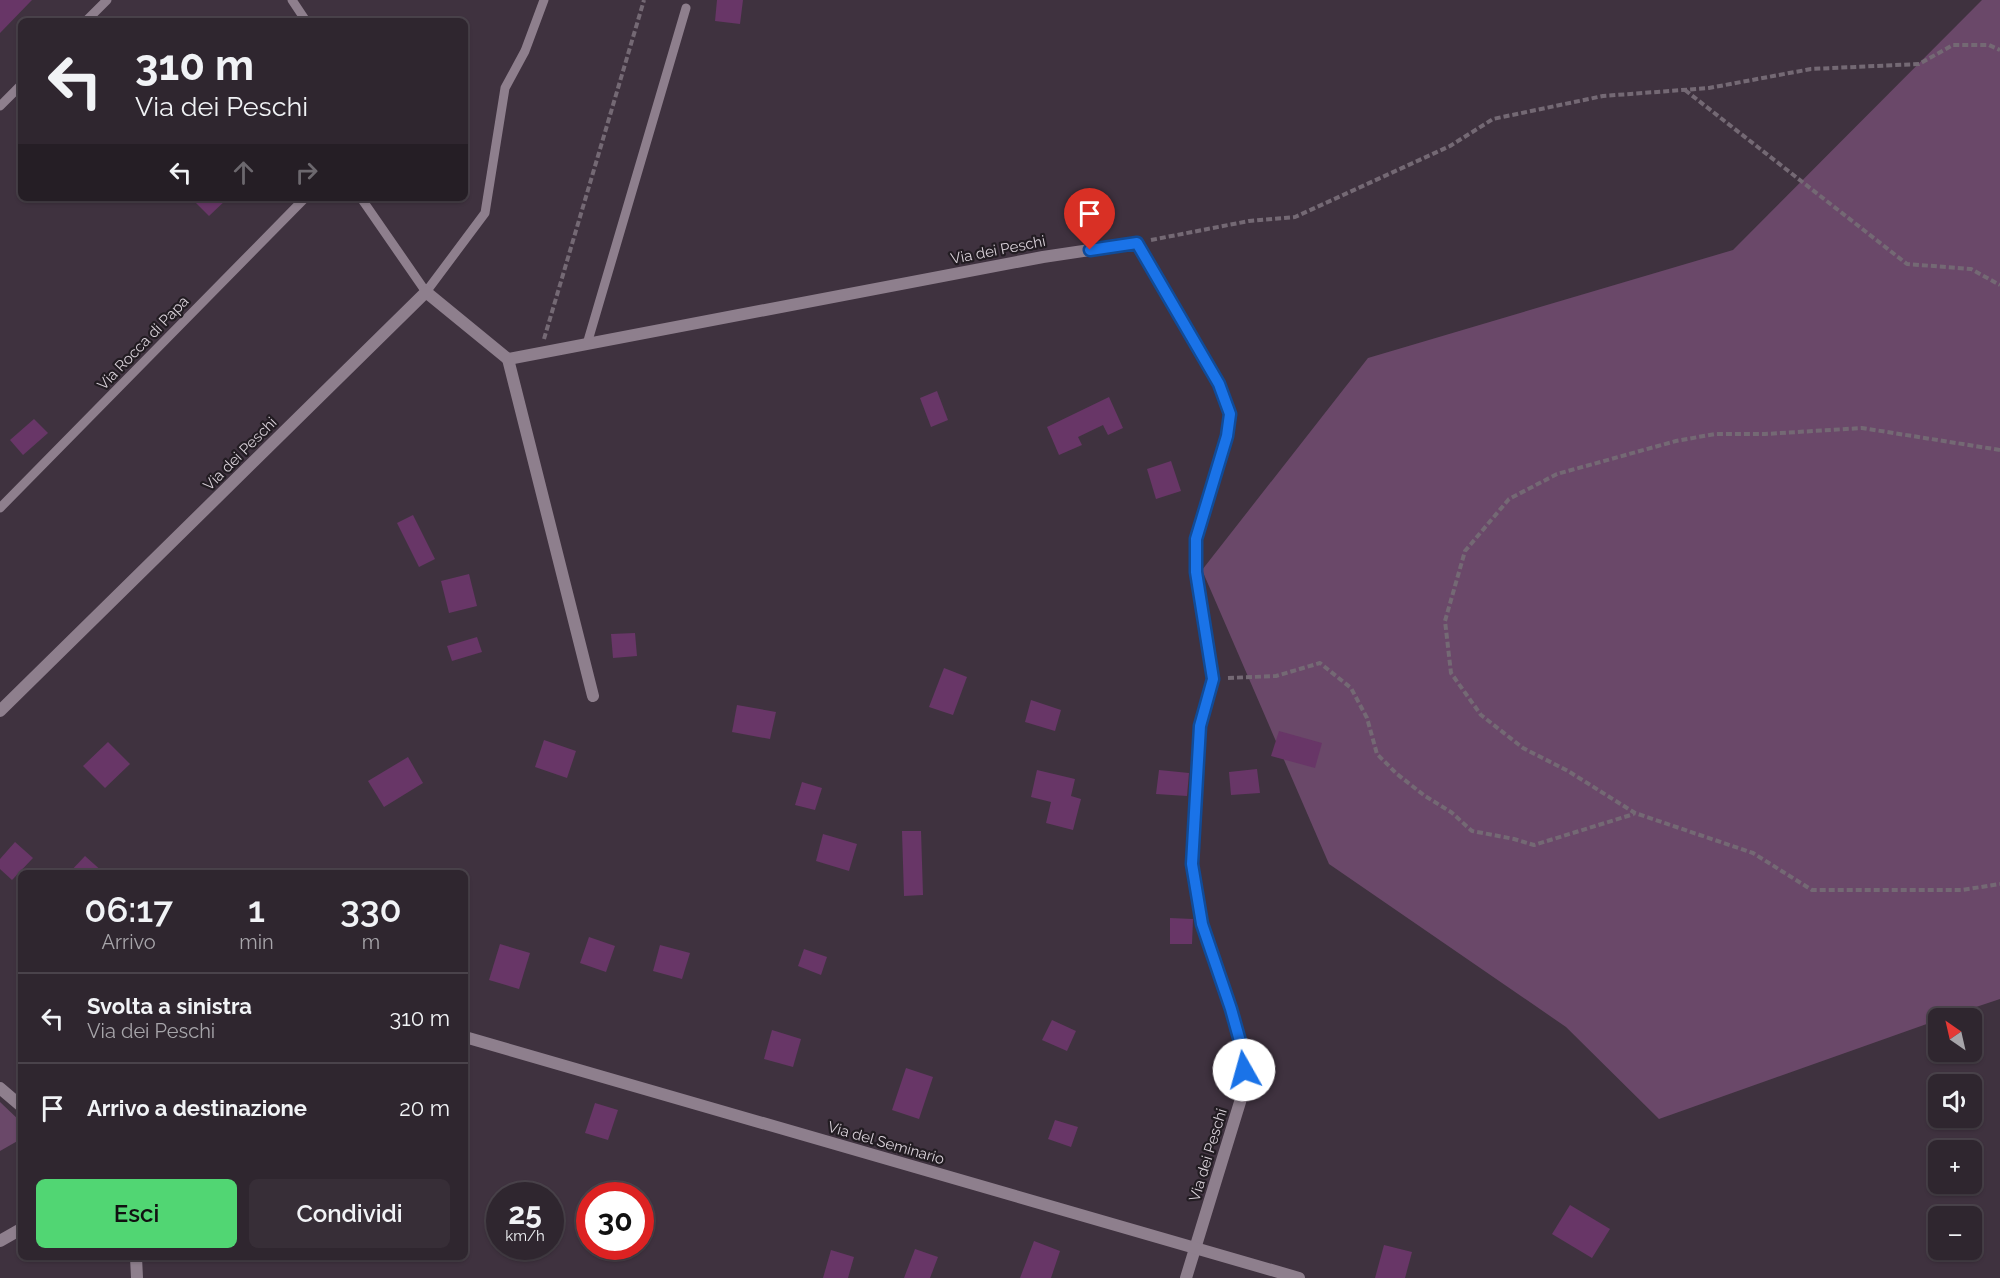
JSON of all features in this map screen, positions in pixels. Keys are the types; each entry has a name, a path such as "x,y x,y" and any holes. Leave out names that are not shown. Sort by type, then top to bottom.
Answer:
{"street":[{"name":"Via dei Peschi","path":"508,359 1043,257 1137,243 1219,384 1230,414 1227,436 1196,539 1196,572 1213,679 1200,726 1192,864 1202,924 1243,1052 1244,1089 1186,1278"},
{"path":"426,292 508,359 593,696"},
{"name":"Via dei Peschi","path":"0,711 426,292"},
{"name":"Via del Seminario","path":"468,1038 1299,1278"},
{"path":"0,1088 18,1103"},
{"path":"0,1241 18,1231"},
{"path":"136,1260 137,1278"}],"lane":[{"path":"89,18 107,0"},
{"path":"292,0 304,18"},
{"path":"363,201 426,292 485,213 505,88 525,51 544,0"},
{"path":"587,344 686,8"},
{"path":"0,106 18,88"},
{"name":"Via Rocca di Papa","path":"0,508 303,201"}],"path":[{"path":"540,352 644,0"},
{"path":"1137,243 1249,221 1295,217 1450,146 1493,119 1603,96 1709,88 1811,69 1919,63 1953,45 1989,45 2000,50"},
{"path":"1684,90 1907,264 1971,269 2000,285"},
{"path":"2000,450 1862,428 1765,434 1715,434 1676,441 1557,474 1509,499 1465,551 1445,621 1451,673 1481,715 1523,748 1568,771 1635,813 1753,853 1812,890 1962,890 2000,884"},
{"path":"1213,679 1276,676 1320,663 1351,688 1367,718 1377,754 1404,779 1425,796 1451,812 1472,831 1534,845 1635,813"}],"shaded area":[{"path":"1982,0 2000,0 2000,999 1973,1008 1928,1008 1928,1024 1659,1119 1566,1027 1329,864 1202,570 1368,358 1733,250"},
{"path":"0,1102 18,1119 18,1141 0,1151"}],"building":[{"path":"0,0 32,0 0,33"},
{"path":"717,0 743,0 740,24 715,21"},
{"path":"194,201 225,201 209,216"},
{"path":"937,391 948,420 931,427 920,398"},
{"path":"1109,397 1123,428 1108,435 1103,425 1078,437 1082,445 1059,455 1047,427"},
{"path":"34,419 48,433 23,455 10,440"},
{"path":"1171,461 1181,491 1156,499 1147,469"},
{"path":"413,515 435,559 419,567 397,523"},
{"path":"469,574 477,606 449,613 441,581"},
{"path":"635,633 637,656 613,658 611,634"},
{"path":"477,637 482,652 452,661 447,646"},
{"path":"944,668 967,677 953,715 929,707"},
{"path":"1031,700 1061,710 1055,731 1025,722"},
{"path":"737,705 776,712 770,739 732,732"},
{"path":"1279,731 1322,743 1315,768 1271,756"},
{"path":"544,740 576,751 567,778 535,767"},
{"path":"108,742 130,764 105,788 83,766"},
{"path":"408,757 423,783 384,807 368,781"},
{"path":"1257,769 1260,793 1231,795 1229,772"},
{"path":"1037,770 1075,779 1071,796 1081,799 1073,830 1046,823 1051,802 1031,797"},
{"path":"1159,770 1189,773 1187,796 1156,794"},
{"path":"802,782 822,788 815,810 795,805"},
{"path":"902,831 921,831 923,895 904,896"},
{"path":"823,834 857,844 849,871 816,861"},
{"path":"15,842 33,858 22,870 18,870 18,874 12,880 0,869 0,859"},
{"path":"85,856 101,870 72,870"},
{"path":"1170,918 1193,919 1192,944 1170,944"},
{"path":"589,937 615,946 606,972 580,963"},
{"path":"500,944 530,953 519,989 489,980"},
{"path":"660,945 690,953 682,979 653,971"},
{"path":"804,949 827,957 821,975 798,966"},
{"path":"1052,1020 1076,1031 1067,1051 1042,1040"},
{"path":"772,1030 801,1039 793,1067 764,1059"},
{"path":"906,1068 933,1077 919,1119 892,1110"},
{"path":"595,1103 618,1110 608,1140 585,1133"},
{"path":"1055,1120 1078,1127 1071,1147 1048,1139"},
{"path":"1570,1205 1610,1229 1592,1258 1552,1234"},
{"path":"1034,1241 1060,1251 1051,1278 1020,1278"},
{"path":"1384,1245 1412,1252 1405,1278 1375,1278"},
{"path":"915,1249 938,1257 930,1278 904,1278"},
{"path":"831,1250 854,1257 848,1278 823,1278"}],"route":[{"path":"1090,250 1137,243 1219,384 1230,414 1227,436 1196,539 1196,572 1213,679 1200,726 1192,864 1202,924 1231,1009 1243,1052 1244,1070"}]}
